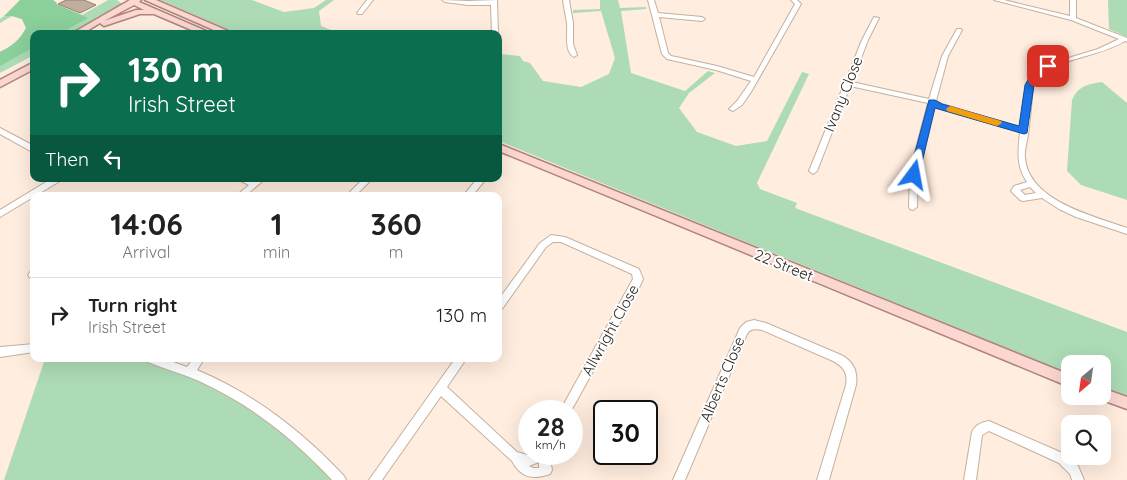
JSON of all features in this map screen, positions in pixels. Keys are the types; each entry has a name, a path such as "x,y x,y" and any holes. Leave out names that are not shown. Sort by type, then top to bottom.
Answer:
{"main road":[{"path":"83,30 134,2 149,0 221,30"},
{"path":"134,2 200,30"},
{"path":"94,30 134,2"},
{"path":"100,26 139,12 160,13"},
{"path":"2,80 30,60"},
{"path":"2,80 30,68"},
{"path":"2,80 30,75"},
{"name":"22 Street","path":"502,148 1061,377"},
{"path":"1111,397 1127,403"}],"street":[{"path":"360,13 370,0"},
{"path":"446,0 468,3 494,2 496,30"},
{"path":"566,0 570,23 570,44 574,56"},
{"path":"651,0 665,54 669,58 717,68 755,80"},
{"path":"733,109 741,104 798,4 794,0"},
{"path":"997,0 1072,19 1126,40"},
{"path":"1072,19 1074,0"},
{"path":"655,15 702,20"},
{"name":"Ivany Close","path":"813,171 876,18"},
{"path":"913,207 914,171 945,56 959,30"},
{"path":"1126,40 1100,52 1054,64 1041,70 1033,78 1030,85 1021,164 1031,184 1044,195 1068,210 1127,231"},
{"path":"1054,64 1041,54 1040,51 1048,51 1064,61"},
{"path":"848,83 932,102 939,106 977,114 1024,128"},
{"path":"0,131 30,148"},
{"path":"36,192 53,182"},
{"path":"245,192 257,182"},
{"path":"355,192 365,182"},
{"path":"470,192 479,182"},
{"path":"1031,184 1017,188 1015,192 1022,198 1044,195"},
{"path":"0,214 30,196"},
{"name":"Allwright Close","path":"502,302 543,245 551,238 562,238 636,272 638,279 635,287 570,400"},
{"name":"Alberts Close","path":"679,480 743,331 747,326 753,324 764,326 837,358 848,365 851,371 851,385 823,480"},
{"path":"0,352 30,348"},
{"path":"162,362 190,371 215,383 278,423 316,455 340,480"},
{"path":"190,371 197,362"},
{"path":"375,480 459,362"},
{"path":"440,388 518,461"},
{"path":"970,480 978,432 984,427 989,426 1063,459 1074,470 1078,480"},
{"path":"520,465 526,475 535,478 539,477 546,470 545,465"}],"green space":[{"path":"20,0 53,0 56,4 82,15 108,0 117,0 122,4 79,30 30,30 30,57 0,73 0,52 15,42 26,28 22,19 12,16 0,23 0,19 15,8"},
{"path":"20,0 53,0 56,4 88,18 66,30 30,30 30,49 0,66 0,52 15,42 26,28 22,19 4,16"},
{"path":"160,0 252,0 284,12 314,8 326,0 334,0 319,11 321,26 331,30 230,30"},
{"path":"600,0 618,0 620,8 646,7 646,9 621,11 631,73 685,91 708,71 715,73 689,93 679,108 697,132 736,146 767,141 802,72 809,74 757,183 760,189 797,203 795,208 1127,332 1127,397 1111,390 1111,355 1061,355 1061,370 502,142 502,54 520,56 523,61 530,63 543,81 581,87 609,74 615,58 601,11 573,13 573,10 600,9"},
{"path":"1108,0 1127,0 1127,37 1109,29"},
{"path":"1102,82 1127,103 1127,200 1081,185 1067,171 1072,100 1074,95 1084,86"},
{"path":"44,362 162,362 182,368 277,423 334,480 4,480"}],"building":[{"path":"66,0 84,0 96,5 80,13 58,4"}],"slow traffic":[{"path":"950,109 997,123"}],"route":[{"path":"914,175 932,102 939,106 1024,131 1030,85 1033,78 1048,66"}]}
